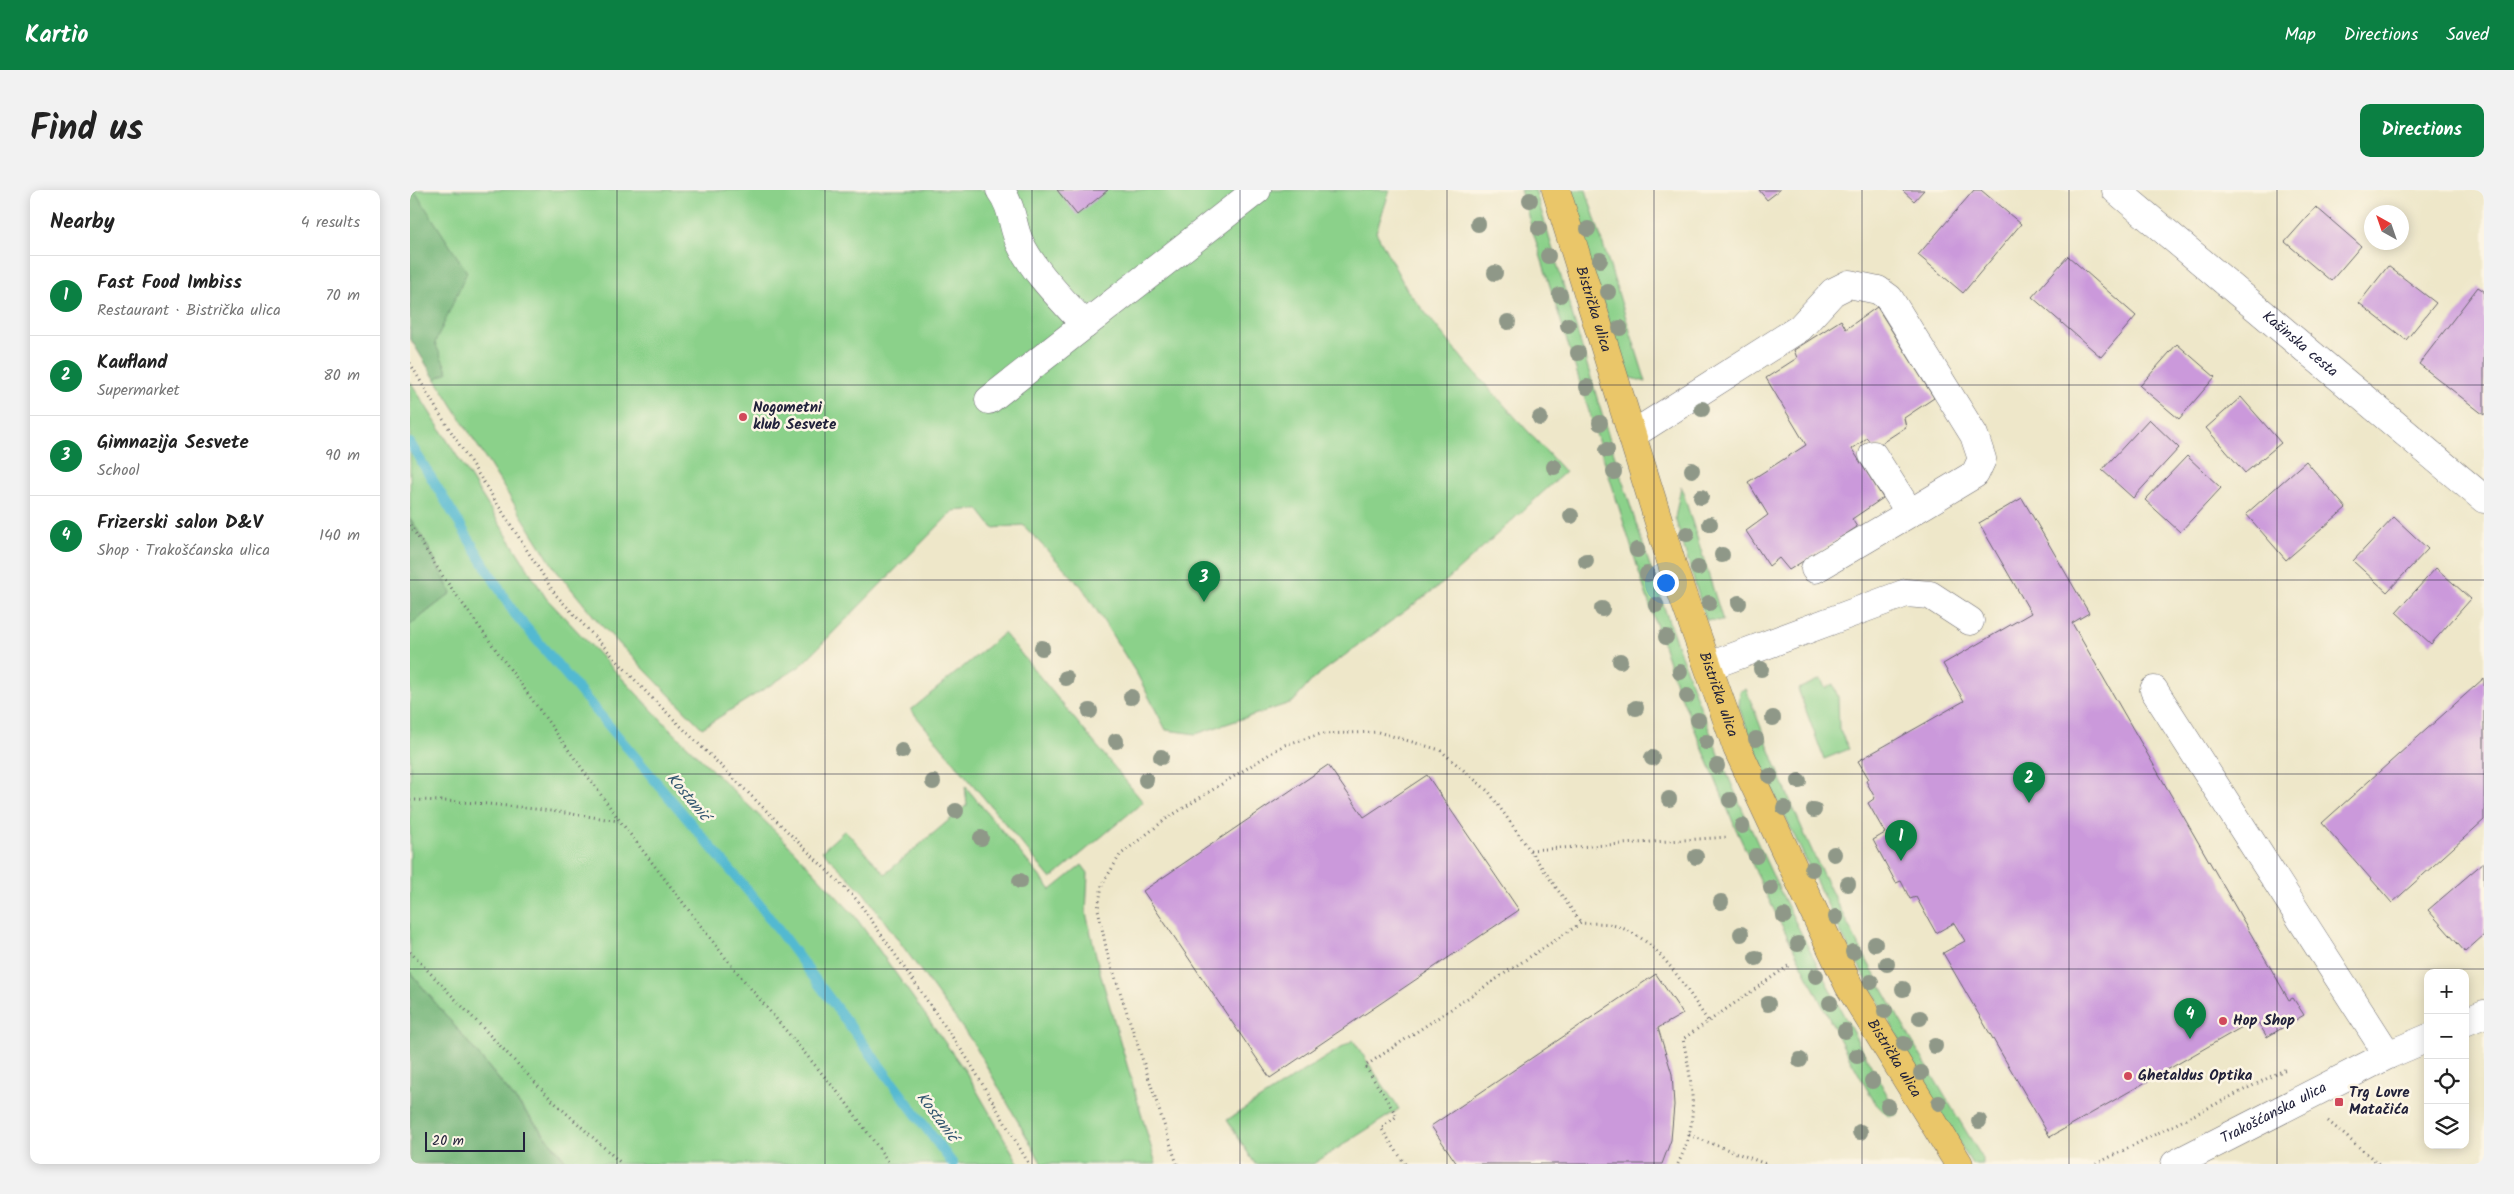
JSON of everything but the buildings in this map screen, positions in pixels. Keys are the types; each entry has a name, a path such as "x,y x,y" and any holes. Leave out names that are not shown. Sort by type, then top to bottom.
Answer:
{"main road":[{"name":"Bistrička ulica","path":"1556,190 1675,574 1710,666 1737,748 1849,986 1960,1164"}],"street":[{"path":"1000,190 1009,202 1020,242 1032,262 1085,325"},
{"path":"989,400 1257,190"},
{"name":"Kašinska cesta","path":"2116,190 2484,499"},
{"path":"1632,435 1800,328 1833,292 1849,284 1878,290 1889,298 1974,435 1982,458 1975,474 1815,569"},
{"path":"1873,455 1910,513"},
{"path":"1710,666 1906,593 1930,595 1970,621"},
{"path":"2154,690 2388,1054"},
{"path":"2469,1020 2484,1014"},
{"name":"Trakošćanska ulica","path":"2175,1164 2388,1054 2424,1040"}],"path":[{"path":"410,363 478,475 555,594 648,694 858,901 969,1061 1029,1164"},
{"path":"410,525 444,578 620,821 731,965 846,1101 890,1164"},
{"path":"1177,1164 1107,952 1098,909 1102,885 1120,855 1166,819 1284,745 1321,734 1378,732 1440,750 1489,792 1581,923"},
{"path":"410,800 467,801 526,806 620,821"},
{"path":"1530,850 1729,837"},
{"path":"1405,1164 1381,1128 1397,1116 1365,1066 1581,923 1611,924 1642,937 1666,962 1708,1021"},
{"path":"410,952 553,1101 622,1164"},
{"path":"1678,1164 1689,1135 1691,1080 1683,1038 1791,964"},
{"path":"2096,1164 2296,1064"},
{"path":"2323,1117 2377,1163"},
{"path":"1689,1135 1766,1164"}],"green space":[{"path":"410,190 1390,190 1376,232 1407,290 1466,363 1565,472 1447,580 1314,678 1293,702 1196,734 1166,730 1138,676 1082,587 1023,525 993,528 978,509 953,511 799,667 702,728 601,625 555,569 410,338"},
{"path":"410,190 414,190 467,272 435,343 448,372 435,379 410,338"},
{"path":"1520,190 1535,190 1636,522 1705,719 1747,821 1794,920 1898,1114 1889,1117 1875,1103 1844,1048 1769,900 1735,827 1676,684 1644,588"},
{"path":"1566,190 1586,190 1646,382 1627,377"},
{"path":"410,381 546,598 672,731 781,837 854,915 966,1072 1019,1164 569,1164 410,972 410,625 451,593 427,545 410,518"},
{"path":"1681,486 1723,621 1706,620 1675,518"},
{"path":"410,518 427,545 451,593 410,625"},
{"path":"1004,633 1143,802 1051,879 911,710"},
{"path":"1821,679 1825,688 1833,684 1838,697 1839,729 1849,749 1824,759 1798,689"},
{"path":"1746,689 1781,779 1823,875 1865,958 1983,1159 1983,1164 1972,1164 1926,1088 1842,935 1777,800 1742,716 1739,706 1740,691"},
{"path":"965,786 1051,890 1082,865 1088,873 1086,913 1101,976 1156,1164 1042,1164 974,1044 864,893 822,851 845,830 885,874 967,805"},
{"path":"410,972 565,1160 569,1164 410,1164"},
{"path":"1353,1040 1399,1109 1313,1164 1255,1164 1227,1120"}],"waterway":[{"name":"Kostanić","path":"410,443 514,613 759,904 953,1164"}],"place":[{"name":"Nogometni klub Sesvete","path":"743,417"},
{"name":"Gimnazija Sesvete","path":"1204,602"},
{"name":"Kaufland","path":"2029,803"},
{"name":"Fast Food Imbiss","path":"1901,861"},
{"name":"Hop Shop","path":"2223,1021"},
{"name":"Frizerski salon D&V","path":"2190,1039"},
{"name":"Ghetaldus Optika","path":"2128,1076"},
{"name":"Trg Lovre Matačića","path":"2339,1102"}]}
